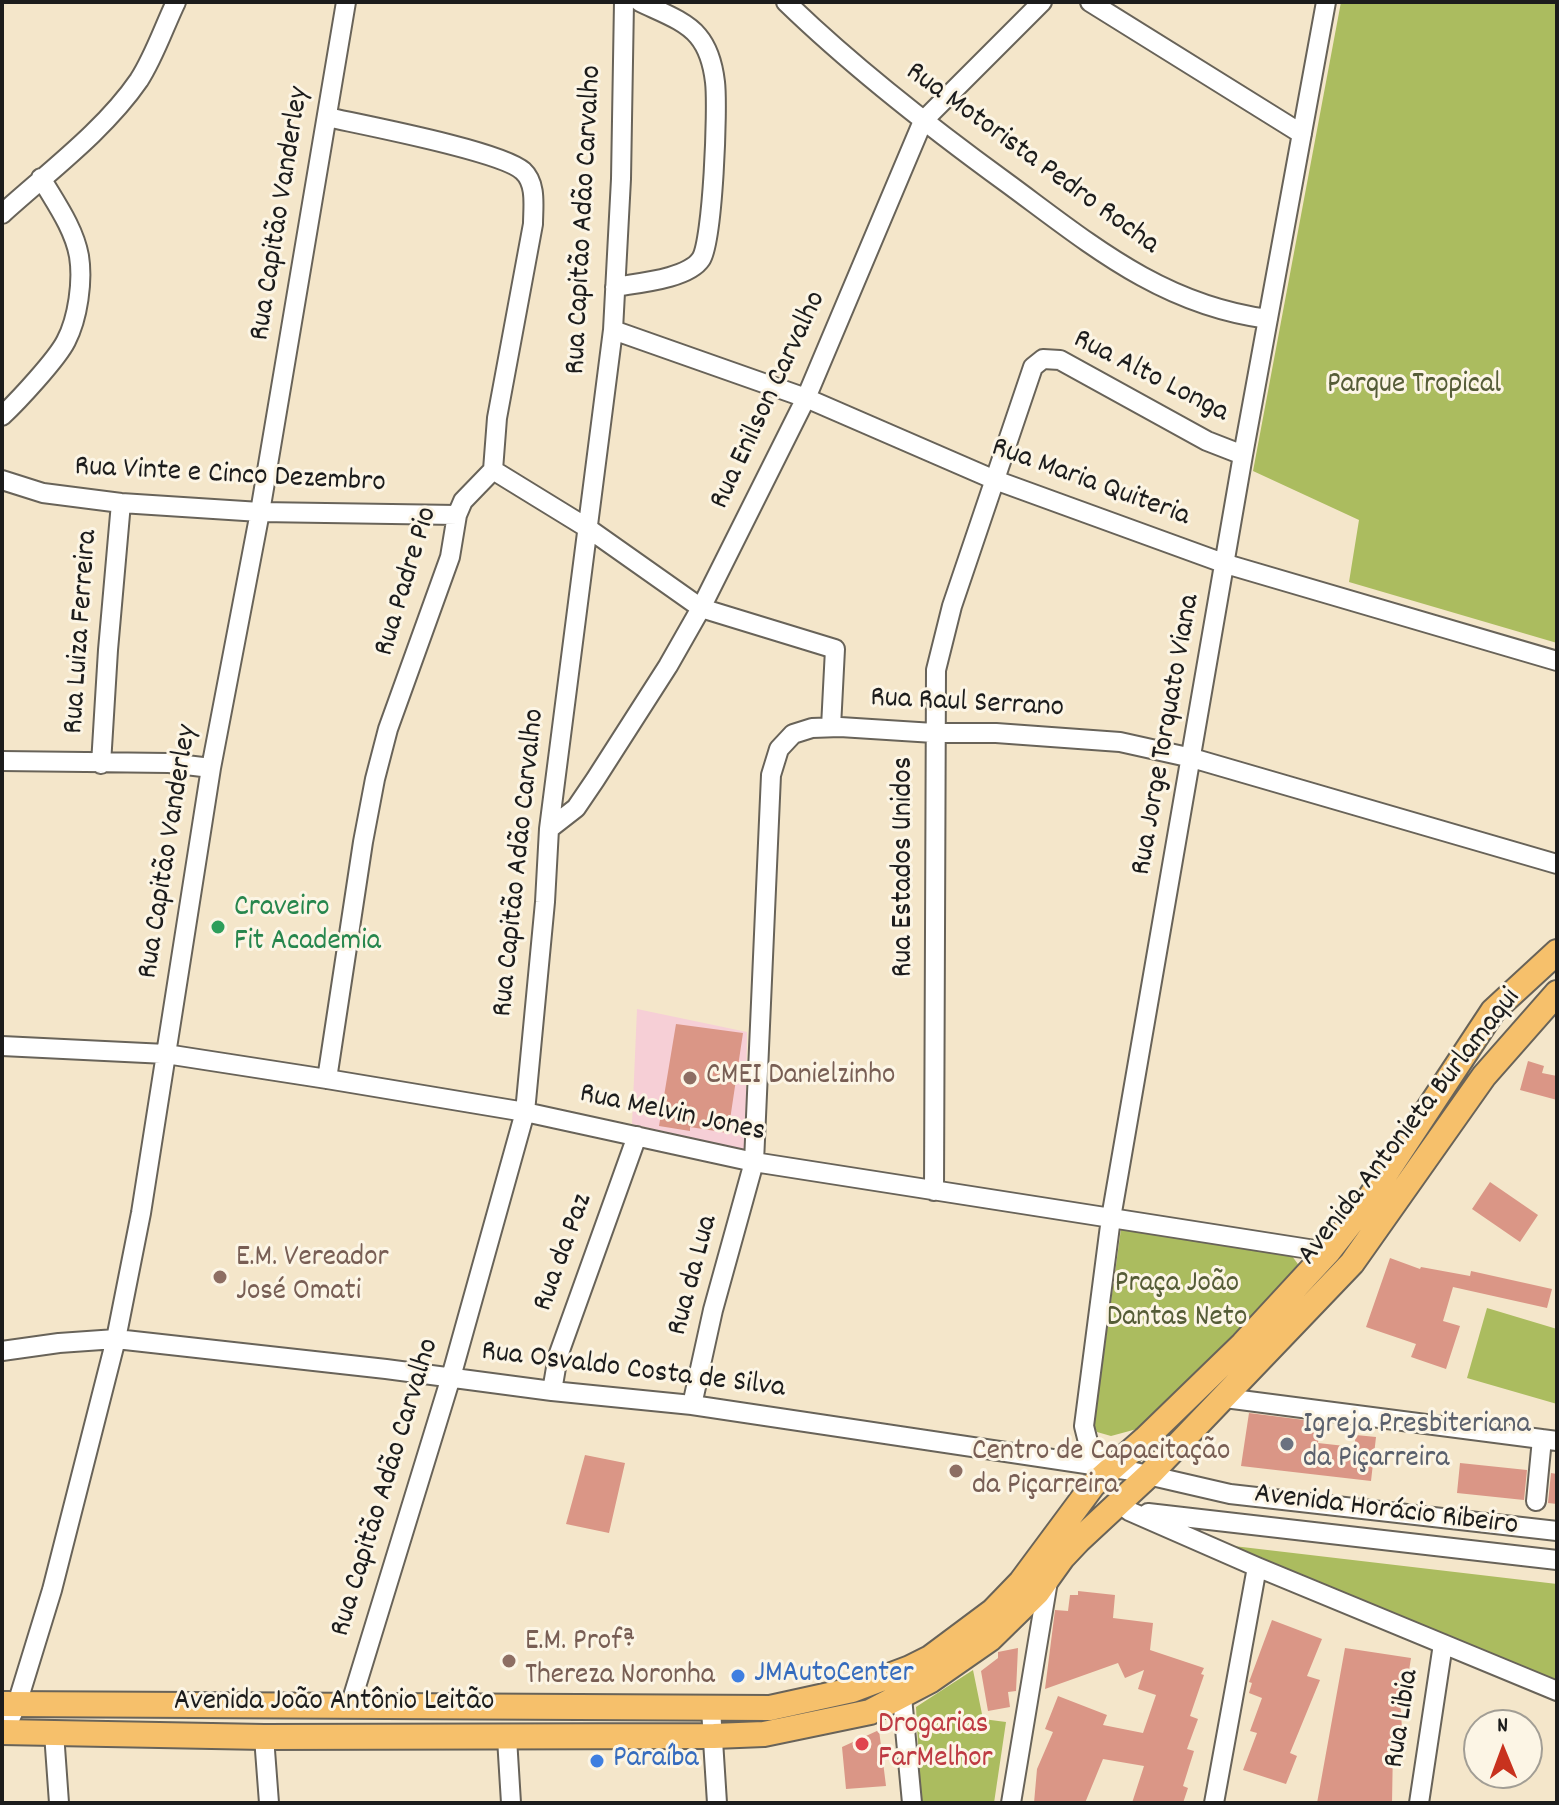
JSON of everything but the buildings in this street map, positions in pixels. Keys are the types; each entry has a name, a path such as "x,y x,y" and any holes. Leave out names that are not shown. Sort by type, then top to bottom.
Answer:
{"main road":[{"name":"Avenida Antonieta Burlamaqui","path":"1113,1469 1243,1344 1328,1252 1367,1202 1493,1011 1557,952"},
{"name":"Avenida Antonieta Burlamaqui","path":"1149,1475 1352,1263 1484,1076 1557,993"},
{"path":"1443,1086 1465,1102"},
{"path":"1414,1131 1436,1144"},
{"name":"Avenida João Antônio Leitão","path":"9,1704 770,1708 852,1690 930,1658 993,1611 1021,1582 1093,1485 1113,1469"},
{"name":"Avenida João Antônio Leitão","path":"3,1732 264,1737 714,1736 764,1734 870,1712 902,1697 964,1658 1018,1614 1079,1540 1122,1509 1149,1475"}],"street":[{"path":"2,214 107,118 137,83 176,2"},
{"name":"Rua Capitão Vanderley","path":"3,1732 9,1704 52,1590 116,1339 141,1213 211,768 260,512 346,2"},
{"name":"Rua Capitão Adão Carvalho","path":"350,1706 451,1377 525,1112 549,829 613,330 621,179 624,2"},
{"path":"615,287 690,269 701,260 705,249 710,212 717,105 710,55 697,35 640,2"},
{"name":"Rua Motorista Pedro Rocha","path":"786,2 923,121 1135,275 1179,295 1245,316 1268,319"},
{"name":"Rua Enilson Carvalho","path":"549,829 576,808 668,666 701,608 806,398 923,121 1042,2"},
{"path":"1090,2 1302,134"},
{"name":"Rua Jorge Torquato Viana","path":"1113,1469 1089,1446 1084,1426 1111,1218 1243,455 1326,2"},
{"path":"327,117 494,158 523,171 532,186 533,224 497,418 493,470 589,529 701,608 835,649 831,727"},
{"path":"2,416 65,343 77,300 79,254 67,224 41,178"},
{"name":"Rua Maria Quiteria","path":"613,330 806,398 995,480 1226,564 1557,661"},
{"name":"Rua Alto Longa","path":"1033,367 1039,360 1047,358 1067,363 1207,441 1243,455"},
{"name":"Rua Estados Unidos","path":"934,1191 936,670 952,606 1033,367"},
{"name":"Rua Padre Pio","path":"327,1079 363,842 388,729 450,557 457,515 463,501 493,470"},
{"name":"Rua Vinte e Cinco Dezembro","path":"2,480 43,493 121,503 260,512 457,515"},
{"name":"Rua Luiza Ferreira","path":"101,764 121,503"},
{"name":"Rua Raul Serrano","path":"754,1162 771,775 779,749 793,734 812,728 831,727 996,733 1120,742 1192,758 1557,864"},
{"path":"2,761 169,763 211,768"},
{"name":"Rua Melvin Jones","path":"2,1046 166,1054 327,1079 525,1112 754,1162 1328,1252"},
{"name":"Rua da Paz","path":"552,1391 558,1356 637,1136"},
{"name":"Rua da Lua","path":"692,1405 713,1310 754,1162"},
{"name":"Rua Osvaldo Costa de Silva","path":"2,1351 116,1339 692,1405 1113,1469"},
{"path":"1225,1398 1549,1440 1536,1501"},
{"name":"Avenida Horácio Ribeiro","path":"1113,1469 1230,1494 1557,1531"},
{"path":"1122,1509 1557,1691"},
{"name":"Avenida Horácio Ribeiro","path":"1122,1509 1557,1560"},
{"path":"1214,1803 1257,1567"},
{"path":"1011,1803 1050,1574"},
{"path":"993,1611 1018,1614 1037,1646"},
{"name":"Rua Libia","path":"1419,1803 1443,1644"},
{"path":"902,1697 912,1803"},
{"path":"711,1709 717,1803"},
{"path":"54,1733 59,1803"},
{"path":"264,1737 269,1803"},
{"path":"507,1738 511,1803"}],"shaded area":[{"name":"CMEI Danielzinho","path":"637,1009 747,1032 745,1150 632,1124"}],"green space":[{"name":"Parque Tropical","path":"1341,2 1557,2 1557,643 1349,582 1359,520 1253,471"},
{"name":"Praça João Dantas Neto","path":"1121,1229 1292,1256 1303,1271 1148,1426 1111,1436 1097,1432 1094,1425"},
{"path":"1487,1308 1557,1329 1557,1404 1467,1378"},
{"path":"1225,1545 1557,1584 1557,1685"},
{"path":"973,1670 983,1719 1006,1722 994,1803 921,1803 916,1707"}],"place":[{"name":"Craveiro Fit Academia","path":"218,927"},
{"name":"CMEI Danielzinho","path":"690,1078"},
{"name":"E.M. Vereador José Omati","path":"220,1277"},
{"name":"Igreja Presbiteriana da Piçarreira","path":"1287,1444"},
{"name":"Centro de Capacitação da Piçarreira","path":"956,1471"},
{"name":"E.M. Profª Thereza Noronha","path":"509,1661"},
{"name":"JMAutoCenter","path":"738,1676"},
{"name":"Drogarias FarMelhor","path":"862,1744"},
{"name":"Paraíba","path":"597,1761"}]}
